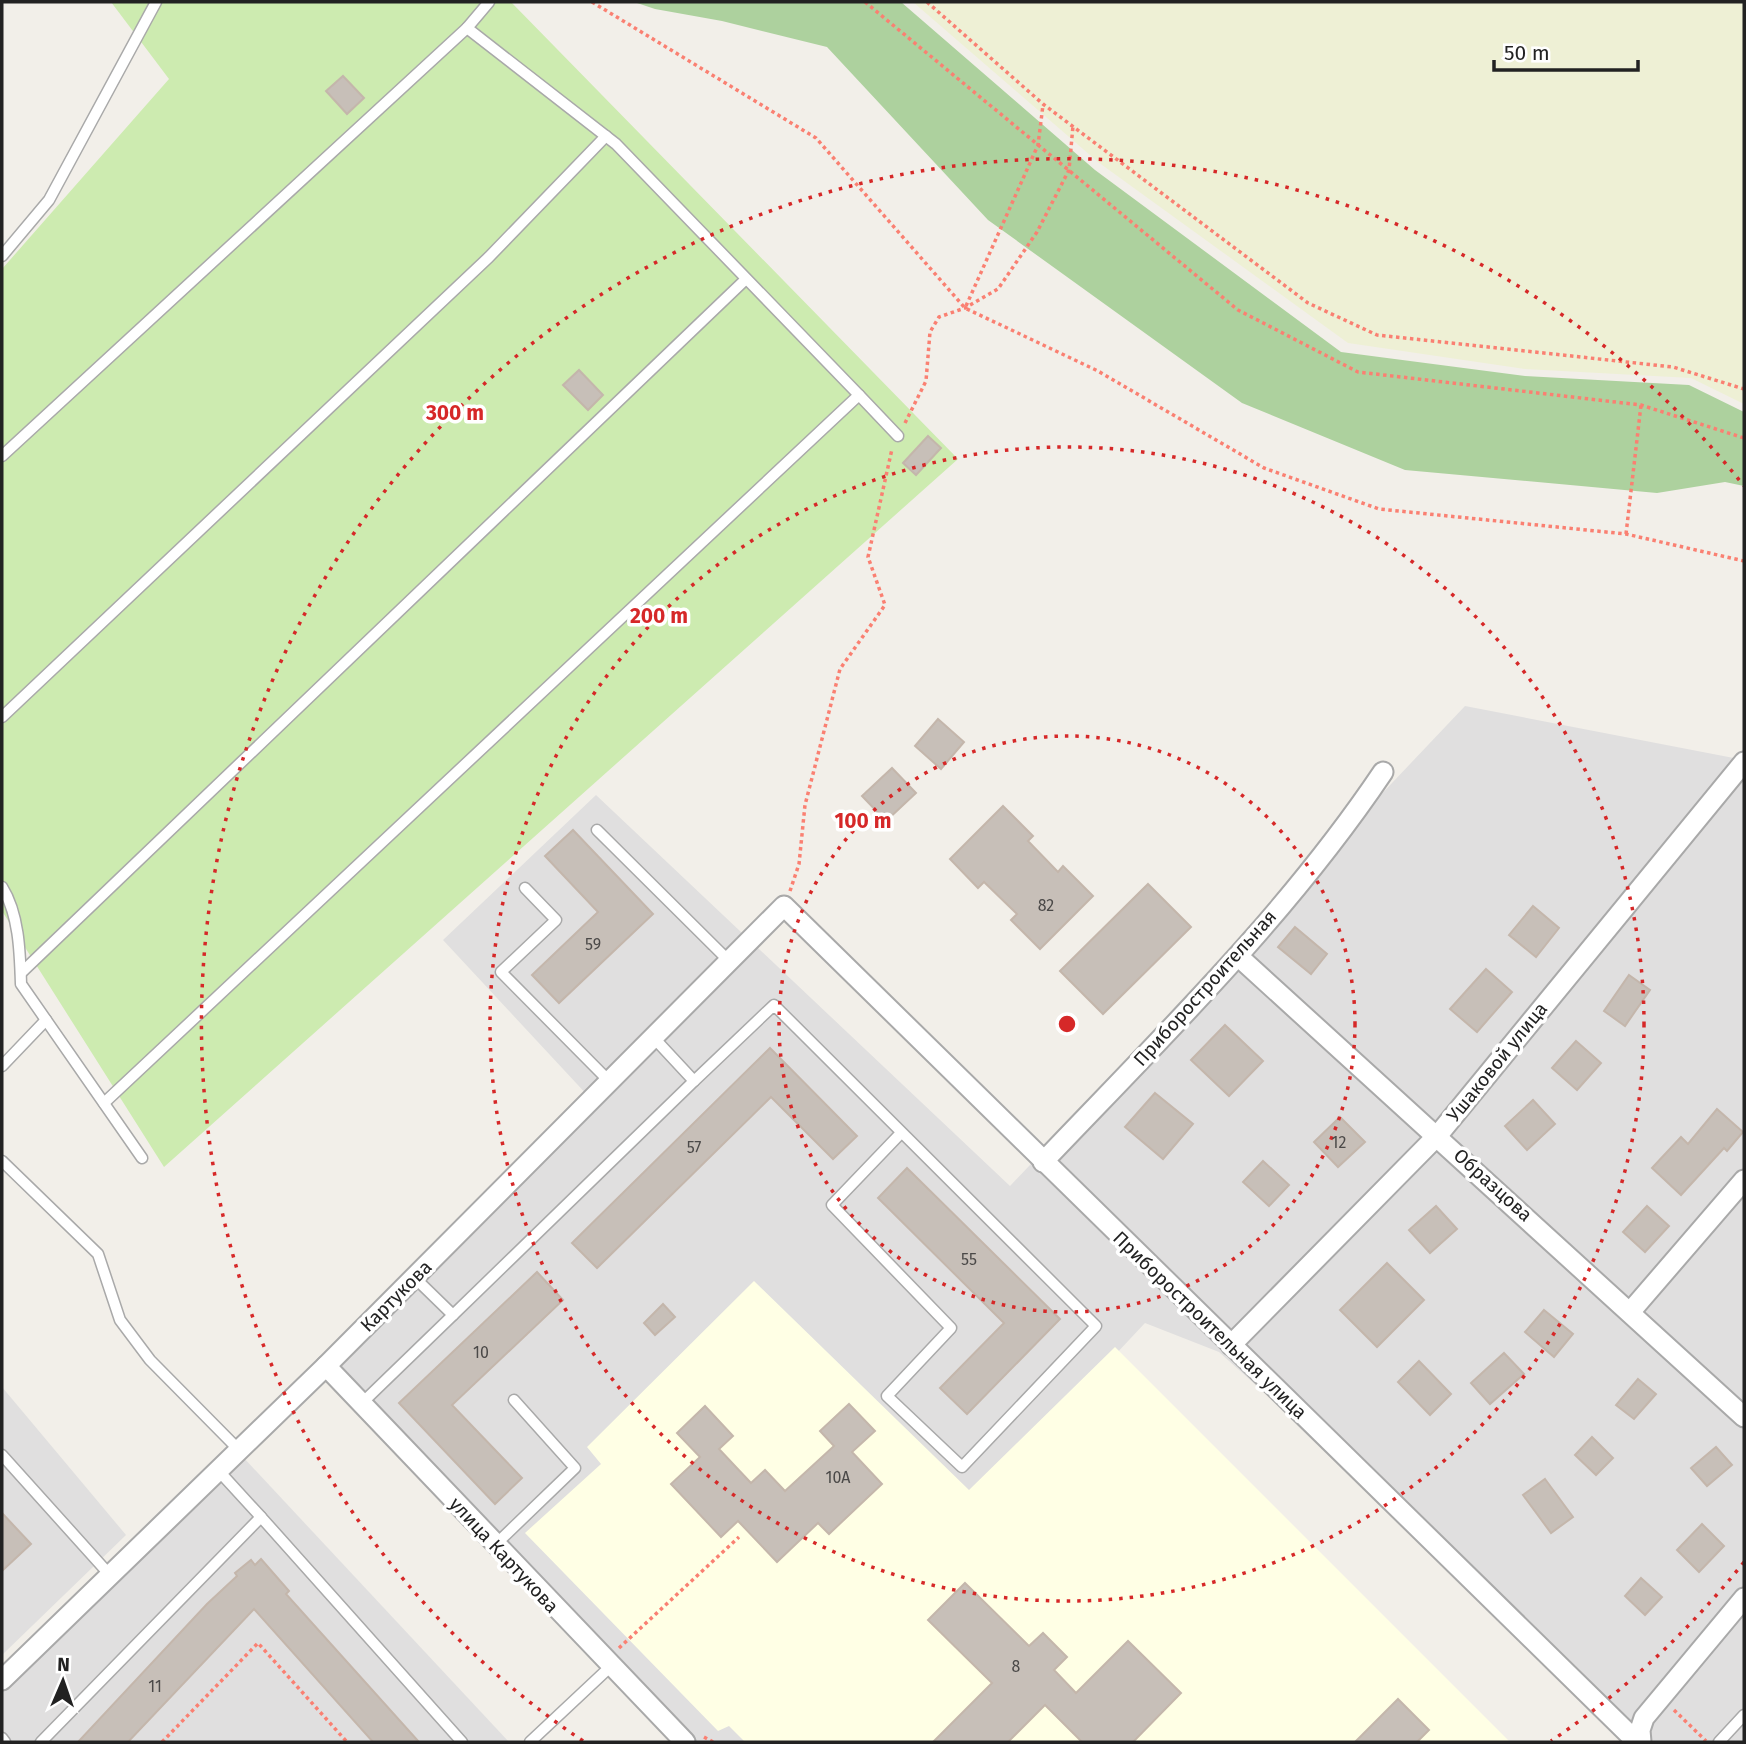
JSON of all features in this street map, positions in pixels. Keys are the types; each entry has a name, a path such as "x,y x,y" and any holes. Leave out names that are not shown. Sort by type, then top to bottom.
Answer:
{"street":[{"name":"Ушаковой улица","path":"1231,1345 1438,1135 1744,762"},
{"name":"Приборостроительная","path":"1043,1162 1238,957 1363,801 1383,772"},
{"name":"Картукова","path":"2,1680 415,1278 784,906"},
{"name":"Приборостроительная улица","path":"784,906 1639,1742"},
{"name":"Образцова","path":"1238,957 1438,1135 1744,1417"},
{"path":"1631,1311 1744,1180"},
{"name":"улица Картукова","path":"326,1366 607,1664 685,1742"},
{"name":"Приборостроительная улица","path":"1639,1742 1644,1718 1744,1598"}],"lane":[{"path":"2,256 49,200 156,2"},
{"path":"2,456 467,28 489,2"},
{"path":"467,28 606,136 898,436"},
{"path":"2,717 489,257 606,136"},
{"path":"21,973 746,279"},
{"path":"104,1103 859,395"},
{"path":"597,830 729,961"},
{"path":"2,887 10,900 21,956 21,984 142,1158"},
{"path":"525,888 556,920 501,972 611,1083"},
{"path":"361,1404 774,1004 1096,1326 962,1467 887,1396 951,1328 832,1205 901,1133"},
{"path":"2,1066 46,1020"},
{"path":"654,1038 694,1081"},
{"path":"2,1161 98,1254 120,1320 150,1360 238,1449"},
{"path":"415,1278 453,1315"},
{"path":"495,1545 575,1468 514,1401"},
{"path":"2,1455 109,1574"},
{"path":"218,1469 462,1742"},
{"path":"41,1742 261,1517"},
{"path":"530,1742 607,1664"},
{"path":"1719,1742 1744,1715"}],"path":[{"path":"592,2 686,56 816,138 965,308 1098,371 1264,468 1379,509 1626,534 1744,561"},
{"path":"864,2 1238,310 1358,372 1641,405 1744,438"},
{"path":"927,2 1043,104 1308,303 1377,335 1673,367 1744,389"},
{"path":"965,308 1038,145 1043,104"},
{"path":"784,906 799,864 805,805 840,669 885,605 868,557 891,451 926,381 930,332 939,317 965,308 998,289 1037,232 1069,170 1073,125"},
{"path":"1626,534 1641,405"},
{"path":"607,1664 739,1537"},
{"path":"162,1742 258,1643 347,1742"},
{"path":"1661,1697 1708,1742"}],"shaded area":[{"path":"913,2 1744,2 1744,404 1691,378 1525,369 1348,343 1098,162"},
{"path":"1465,706 1744,760 1744,1742 1654,1742 1219,1352 1145,1323 752,1742 689,1742 321,1362 590,1098 443,940 596,795 1010,1186"},
{"path":"754,1281 969,1490 1115,1347 1510,1742 745,1742 729,1726 718,1731 525,1533 601,1464 587,1447"},
{"path":"2,1387 126,1535 2,1655"},
{"path":"243,1457 509,1742 2,1742 2,1690"}],"green space":[{"path":"111,2 511,2 958,459 164,1167 2,911 2,269 169,79"},
{"path":"634,2 901,2 1095,170 1341,352 1525,376 1689,385 1744,412 1744,486 1725,482 1657,493 1405,470 1242,403 988,220 827,47"}],"building":[{"path":"343,76 364,98 347,114 326,91"},
{"path":"579,370 603,395 588,410 563,385"},
{"path":"928,436 941,448 916,475 903,463"},
{"path":"938,719 964,742 941,769 915,746"},
{"path":"892,768 916,793 886,821 862,796"},
{"path":"1003,806 1033,836 1028,841 1058,872 1063,866 1093,896 1040,949 1011,920 1017,914 984,882 978,888 950,859"},
{"path":"573,830 653,914 559,1003 532,975 598,912 545,856"},
{"path":"1148,884 1191,927 1103,1014 1060,971"},
{"path":"1533,906 1559,928 1536,957 1509,935"},
{"path":"1295,927 1327,954 1311,974 1278,947"},
{"path":"1486,969 1512,992 1477,1032 1450,1009"},
{"path":"1629,975 1650,990 1625,1026 1604,1011"},
{"path":"1225,1025 1263,1061 1229,1096 1191,1060"},
{"path":"1576,1041 1601,1063 1577,1090 1552,1068"},
{"path":"770,1048 857,1136 833,1159 771,1097 597,1268 572,1243"},
{"path":"1155,1093 1193,1124 1163,1159 1125,1127"},
{"path":"1533,1100 1555,1124 1527,1150 1505,1126"},
{"path":"1717,1109 1743,1132 1727,1151 1724,1148 1681,1195 1652,1168 1681,1137 1688,1144"},
{"path":"1340,1117 1365,1142 1338,1167 1314,1142"},
{"path":"1263,1161 1289,1185 1269,1206 1243,1182"},
{"path":"907,1168 1060,1319 967,1414 940,1388 1004,1323 878,1198"},
{"path":"1436,1206 1457,1229 1430,1253 1409,1230"},
{"path":"1647,1206 1669,1226 1645,1252 1623,1232"},
{"path":"1387,1263 1424,1300 1377,1347 1340,1310"},
{"path":"537,1272 563,1300 452,1405 522,1478 495,1504 399,1403"},
{"path":"663,1304 675,1317 655,1335 644,1323"},
{"path":"1544,1310 1573,1334 1554,1357 1525,1332"},
{"path":"1504,1353 1524,1374 1490,1404 1471,1383"},
{"path":"1419,1361 1451,1394 1430,1415 1398,1382"},
{"path":"1638,1379 1656,1394 1634,1419 1616,1405"},
{"path":"849,1404 875,1431 852,1452 882,1484 829,1534 818,1523 777,1562 738,1521 721,1537 671,1484 700,1457 677,1433 705,1406 733,1436 719,1449 751,1483 765,1470 785,1491 834,1446 820,1431"},
{"path":"1592,1437 1613,1458 1596,1475 1575,1455"},
{"path":"1716,1447 1732,1465 1707,1486 1691,1468"},
{"path":"1545,1479 1573,1517 1551,1533 1523,1495"},
{"path":"2,1513 31,1544 2,1571"},
{"path":"1702,1524 1724,1546 1699,1572 1677,1550"},
{"path":"261,1559 289,1591 286,1594 419,1742 373,1742 254,1609 128,1742 78,1742 207,1604 237,1576 235,1573 251,1560 255,1565"},
{"path":"1641,1578 1662,1597 1645,1615 1625,1596"},
{"path":"965,1583 1029,1646 1043,1633 1067,1657 1054,1670 1076,1693 1128,1641 1181,1693 1133,1742 1082,1742 1045,1705 1008,1742 933,1742 992,1683 928,1620"},
{"path":"1398,1699 1429,1730 1417,1742 1355,1742"}]}
